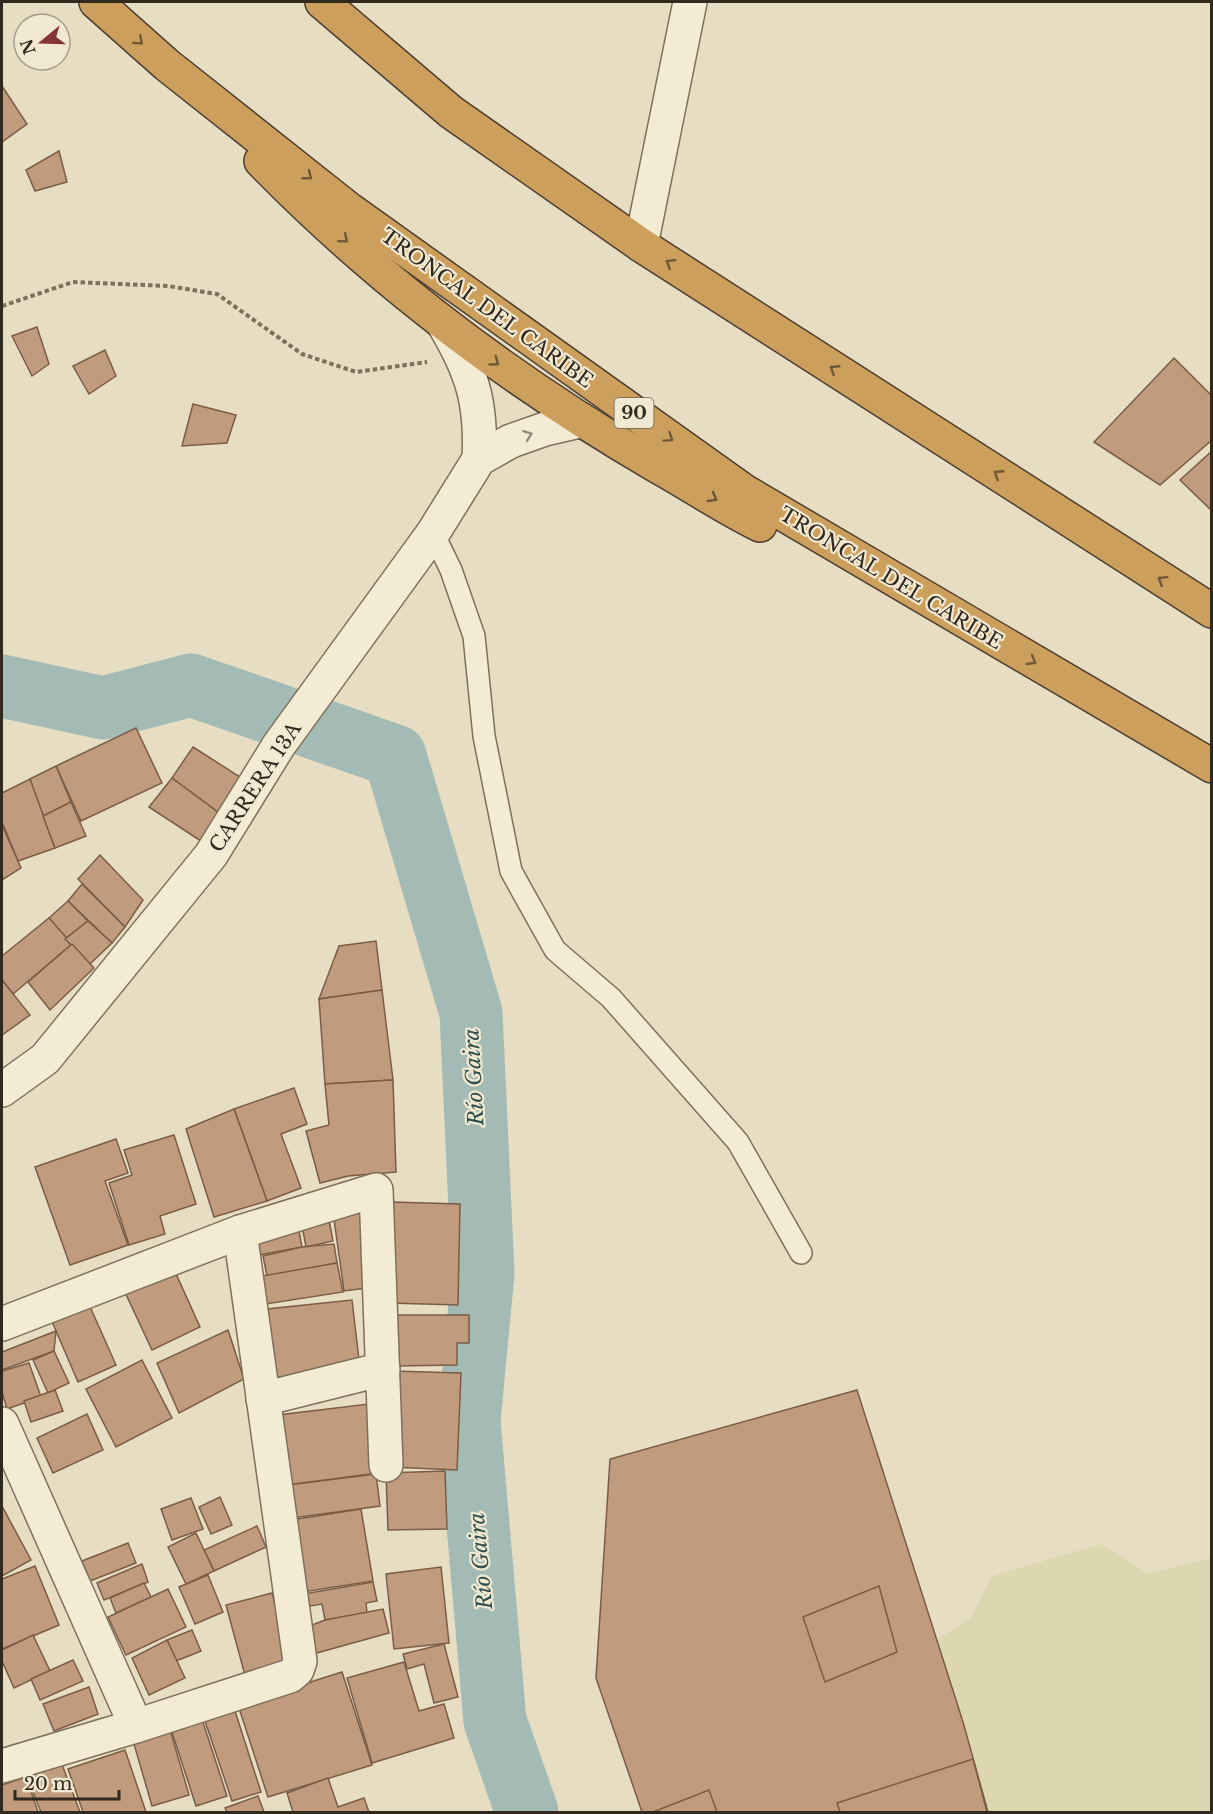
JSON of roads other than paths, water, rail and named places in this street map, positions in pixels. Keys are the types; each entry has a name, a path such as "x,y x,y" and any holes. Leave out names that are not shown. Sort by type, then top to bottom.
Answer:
{"highway":[{"name":"TRONCAL DEL CARIBE","path":"96,2 167,65 351,210 559,361 744,491 1212,766"},
{"path":"322,2 451,112 641,245 1212,611"},
{"path":"167,65 299,201 443,323 580,421 754,522 937,605"}],"street":[{"path":"641,245 690,2"},
{"path":"443,323 464,357 476,390 479,413 479,459"},
{"name":"CARRERA 13A","path":"2,1090 45,1059 129,960 211,855 279,745 433,532 479,459 511,441 545,429 580,421"},
{"path":"2,1324 240,1232 376,1190 386,1465"},
{"path":"2,1766 290,1676 297,1670 300,1661 240,1232"},
{"path":"263,1399 382,1369"},
{"path":"2,1424 135,1726"}],"lane":[{"path":"433,532 451,570 474,636 484,736 511,871 555,950 611,998 738,1142 801,1253"}],"waterway":[{"name":"Río Gaira","path":"2,686 103,708 191,685 395,756 471,1013 483,1273 469,1421 495,1721 527,1812"}]}
